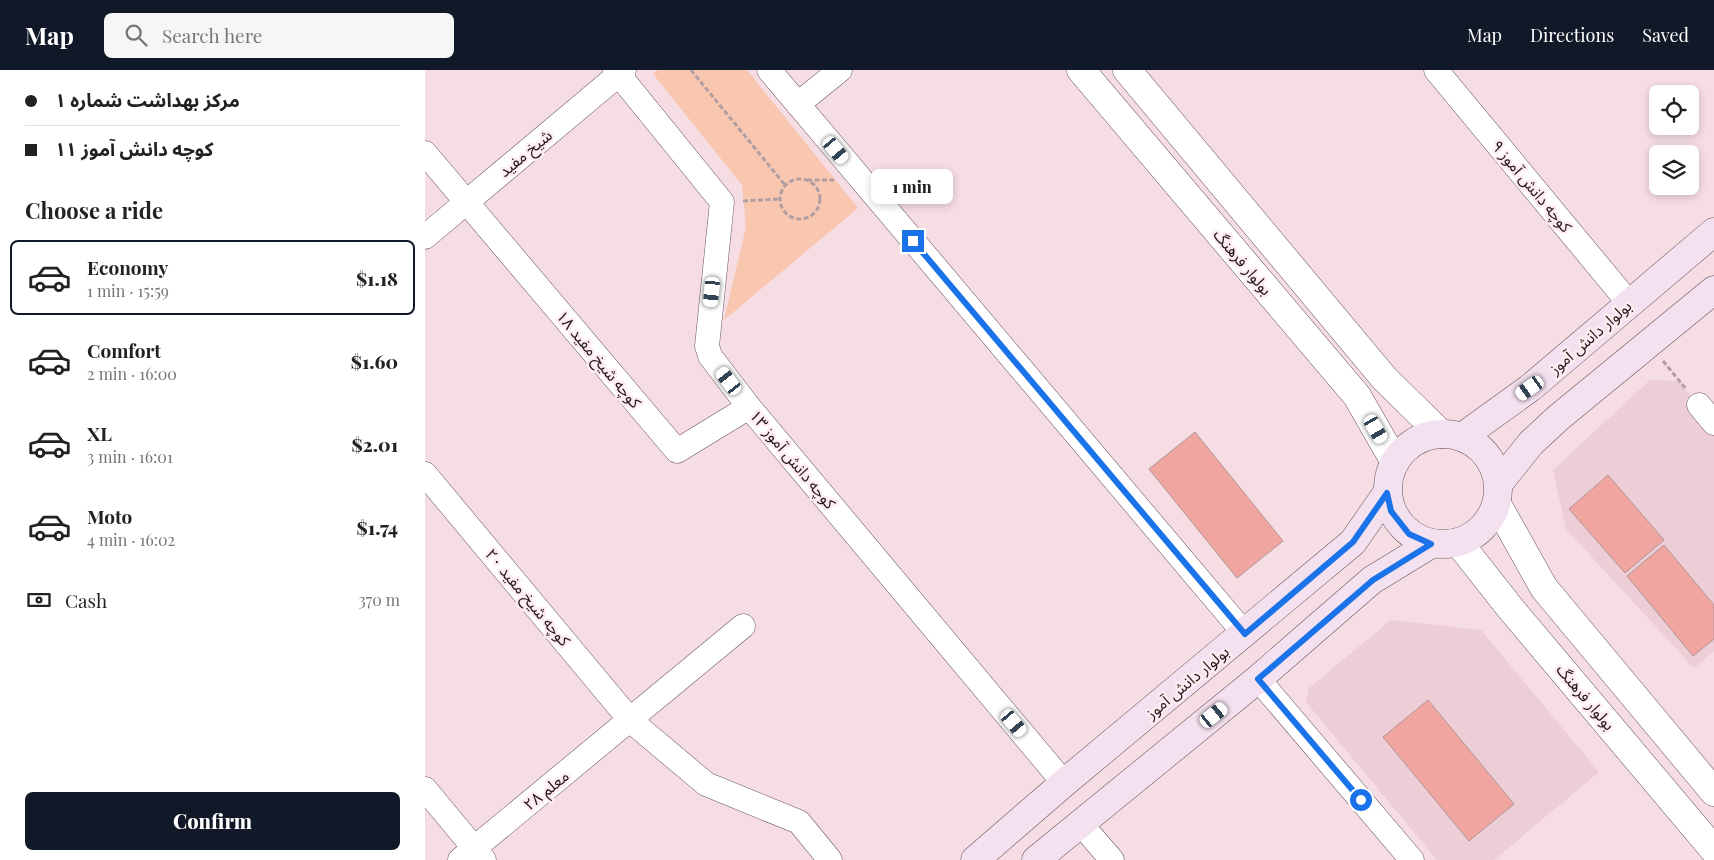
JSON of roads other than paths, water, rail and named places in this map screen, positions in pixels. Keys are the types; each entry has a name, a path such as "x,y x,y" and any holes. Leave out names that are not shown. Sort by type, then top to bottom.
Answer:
{"main road":[{"name":"بولوار دانش آموز","path":"1451,435 1530,388 1714,232"},
{"path":"1498,493 1494,466 1481,448 1451,435 1422,438 1406,447 1395,462 1388,477 1387,493 1391,511 1409,534 1431,544 1459,543 1483,529 1498,493 1531,443 1558,418 1714,290"},
{"name":"بولوار دانش آموز","path":"975,860 1353,542 1387,493"},
{"path":"1036,860 1258,679 1373,580 1431,544"}],"street":[{"path":"769,70 1245,634"},
{"path":"798,104 840,70"},
{"name":"بولوار فرهنگ","path":"1127,70 1384,378 1451,435"},
{"name":"کوچه دانش آموز ۹","path":"1436,70 1629,303"},
{"name":"شیخ مفید","path":"425,237 619,72"},
{"name":"کوچه دانش آموز ۱۳","path":"619,72 722,202 707,346 710,356 749,407 1064,784"},
{"name":"بولوار فرهنگ","path":"1090,73 1357,396 1395,462"},
{"path":"425,153 467,202"},
{"name":"کوچه شیخ مفید ۱۸","path":"467,202 677,450 749,407"},
{"path":"1699,405 1714,423"},
{"name":"کوچه شیخ مفید ۲۰","path":"425,474 631,721 706,784 799,822 830,860"},
{"path":"1498,493 1544,588 1714,792"},
{"name":"بولوار فرهنگ","path":"1459,543 1511,609 1714,850"},
{"name":"معلم ۲۸","path":"473,856 743,626"},
{"path":"1258,679 1412,860"},
{"path":"425,789 473,856"},
{"path":"1080,823 1112,860"}]}
